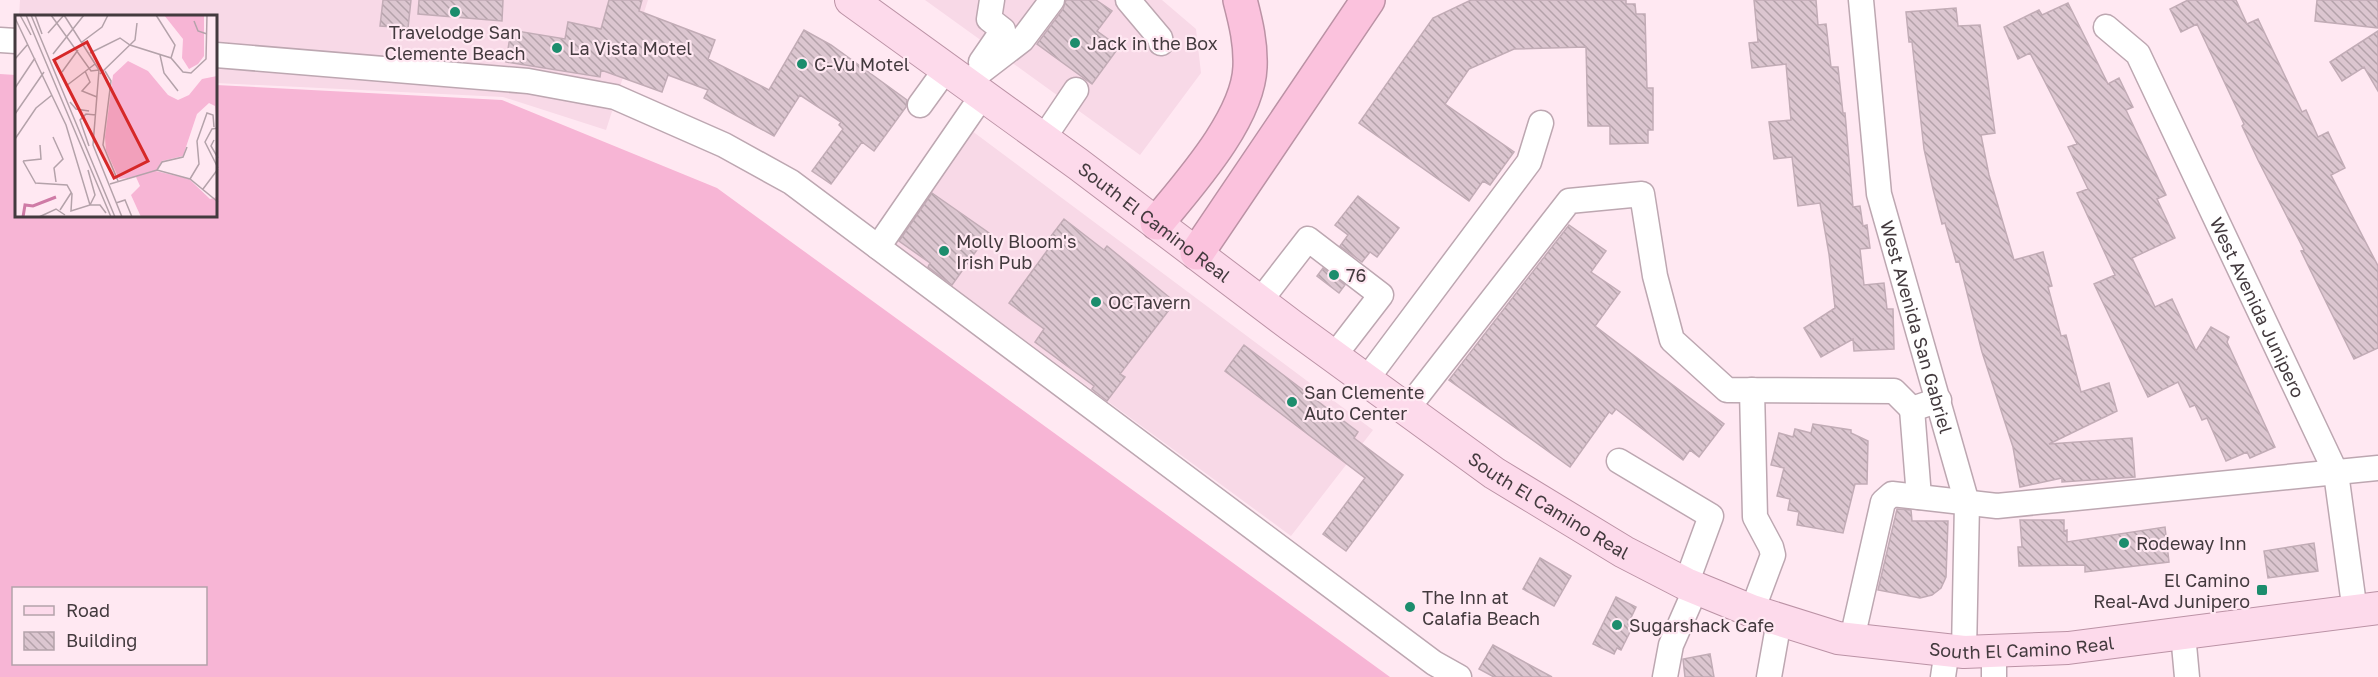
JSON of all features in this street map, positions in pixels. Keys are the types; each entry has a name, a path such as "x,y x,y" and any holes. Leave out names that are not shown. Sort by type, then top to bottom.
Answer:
{"highway":[{"path":"1157,223 1226,135 1243,96 1250,70 1249,33 1240,0"},
{"path":"1197,253 1368,0"}],"main road":[{"name":"South El Camino Real","path":"853,1 1157,223 1366,380 1527,494 1624,552 1691,586 1766,616 1852,639 1969,661 2367,610"}],"street":[{"path":"878,247 938,161 965,82 1004,30 989,19 992,0"},
{"path":"920,105 965,82 1022,40 1052,0"},
{"path":"1128,0 1160,38 1161,44"},
{"name":"West Avenida San Gabriel","path":"1862,0 1879,194 1966,502 1969,661"},
{"name":"West Avenida Junipero","path":"2106,27 2138,54 2336,473 2367,610"},
{"path":"0,40 15,41"},
{"path":"218,55 528,81 615,97 724,144 846,211 878,247 1434,663 1459,677"},
{"path":"1043,139 1076,90"},
{"path":"1366,380 1529,162 1541,123"},
{"path":"1407,409 1569,201 1642,194 1655,276 1672,340 1726,390 1894,391 1912,409 1919,497"},
{"path":"1260,301 1308,239 1381,295 1334,356"},
{"path":"1752,390 1755,517 1773,555 1766,616 1769,677"},
{"path":"1912,409 1939,400"},
{"path":"1619,461 1711,516 1671,645 1665,677"},
{"path":"1852,639 1883,502 1892,494 1997,506 2378,468"},
{"path":"2183,634 2187,677"}],"shaded area":[{"path":"20,0 648,0 606,130 503,97 218,83 218,15 19,15"},
{"path":"925,0 1162,0 1196,29 1201,73 1140,155"},
{"path":"0,74 15,75 15,218 218,218 218,85 502,100 717,188 1390,677 0,677"},
{"path":"956,119 1373,430 1291,536 875,230"}],"building":[{"path":"383,0 411,0 408,28 380,26"},
{"name":"Travelodge San Clemente Beach","path":"419,0 503,0 502,21 418,14"},
{"path":"609,0 642,0 639,11 715,40 708,59 769,90 804,30 831,45 907,100 906,107 874,151 862,142 831,184 812,171 843,129 839,125 841,122 800,95 774,136 704,98 708,90 668,75 662,92 601,70 600,77 506,62 511,30 565,39 568,22 601,29"},
{"name":"Jack in the Box","path":"1066,0 1096,0 1112,11 1097,31 1119,47 1092,84 1037,44 1063,9"},
{"path":"1471,0 1626,0 1626,4 1635,4 1636,14 1645,14 1647,88 1653,88 1653,130 1648,130 1648,143 1610,144 1610,126 1588,126 1586,47 1514,49 1469,69 1445,104 1514,152 1490,185 1483,181 1469,201 1359,123 1433,18"},
{"path":"1754,0 1816,0 1818,25 1826,24 1831,67 1838,67 1843,113 1845,113 1853,207 1860,206 1863,226 1867,225 1870,248 1860,249 1864,285 1884,283 1887,309 1893,309 1894,349 1854,351 1853,339 1821,357 1804,328 1835,308 1829,254 1820,203 1798,206 1792,157 1774,159 1769,122 1791,120 1786,64 1752,68 1749,43 1758,42"},
{"path":"2188,0 2236,0 2247,24 2258,19 2302,112 2306,110 2318,137 2328,132 2345,168 2331,175 2378,266 2378,348 2354,359 2301,251 2304,250 2242,126 2244,124 2197,24 2181,32 2170,9"},
{"path":"2317,0 2378,0 2378,28 2315,21"},
{"path":"2068,3 2108,84 2119,78 2133,107 2126,110 2166,195 2157,199 2175,238 2132,258 2155,307 2172,299 2196,351 2211,327 2229,337 2227,342 2275,447 2250,458 2247,452 2226,461 2207,418 2202,420 2195,405 2190,407 2178,382 2148,397 2094,284 2115,275 2077,193 2088,189 2068,147 2077,144 2030,53 2018,59 2004,27 2039,10 2042,15"},
{"path":"1956,8 1958,26 1980,25 1995,133 1981,135 1989,175 2014,260 2043,252 2052,286 2048,287 2061,336 2066,335 2081,392 2109,383 2117,411 2049,444 2132,438 2135,477 2062,482 2062,478 2020,487 2013,447 1982,352 1959,261 1956,262 1945,223 1942,224 1933,189 1924,149 1912,42 1909,42 1906,12"},
{"path":"2378,31 2378,91 2364,67 2342,81 2330,62"},
{"name":"Molly Bloom's Irish Pub","path":"932,193 989,233 952,285 928,267 930,263 899,241"},
{"path":"1358,196 1399,228 1377,257 1370,252 1362,262 1340,246 1348,235 1335,225"},
{"path":"1064,219 1104,250 1107,246 1175,302 1120,374 1125,377 1107,401 1092,389 1094,386 1035,342 1044,329 1009,303 1049,248 1045,244"},
{"path":"1569,225 1606,251 1591,272 1620,292 1595,326 1724,424 1699,457 1690,450 1683,460 1616,409 1612,414 1609,412 1570,467 1449,380"},
{"path":"1323,268 1345,285 1339,293 1317,276"},
{"path":"1244,345 1358,432 1354,438 1403,475 1346,551 1323,534 1365,478 1225,371"},
{"path":"1813,424 1851,430 1851,433 1868,441 1867,484 1855,484 1843,533 1797,525 1799,512 1788,510 1790,499 1777,496 1784,468 1771,465 1779,433 1793,437 1795,429 1811,433"},
{"path":"1897,509 1911,510 1912,521 1948,521 1946,577 1941,588 1932,595 1920,598 1878,590"},
{"name":"Rodeway Inn","path":"2020,520 2064,520 2067,542 2165,527 2169,562 2085,572 2085,565 2019,566 2018,547 2022,547"},
{"path":"2314,543 2318,571 2268,578 2264,551"},
{"path":"1540,558 1571,576 1554,606 1523,589"},
{"name":"Sugarshack Cafe","path":"1616,597 1636,607 1628,624 1633,626 1621,650 1617,648 1614,654 1593,644"},
{"path":"1493,645 1552,677 1494,677 1479,669"},
{"path":"1710,654 1714,677 1685,677 1683,659"}],"place":[{"name":"Travelodge San Clemente Beach","path":"455,12"},
{"name":"Jack in the Box","path":"1075,43"},
{"name":"La Vista Motel","path":"557,48"},
{"name":"C-Vu Motel","path":"802,64"},
{"name":"Molly Bloom's Irish Pub","path":"944,251"},
{"name":"76","path":"1334,275"},
{"name":"OCTavern","path":"1096,302"},
{"name":"San Clemente Auto Center","path":"1292,402"},
{"name":"Rodeway Inn","path":"2124,543"},
{"name":"El Camino Real-Avd Junipero","path":"2262,590"},
{"name":"The Inn at Calafia Beach","path":"1410,607"},
{"name":"Sugarshack Cafe","path":"1617,625"}]}
